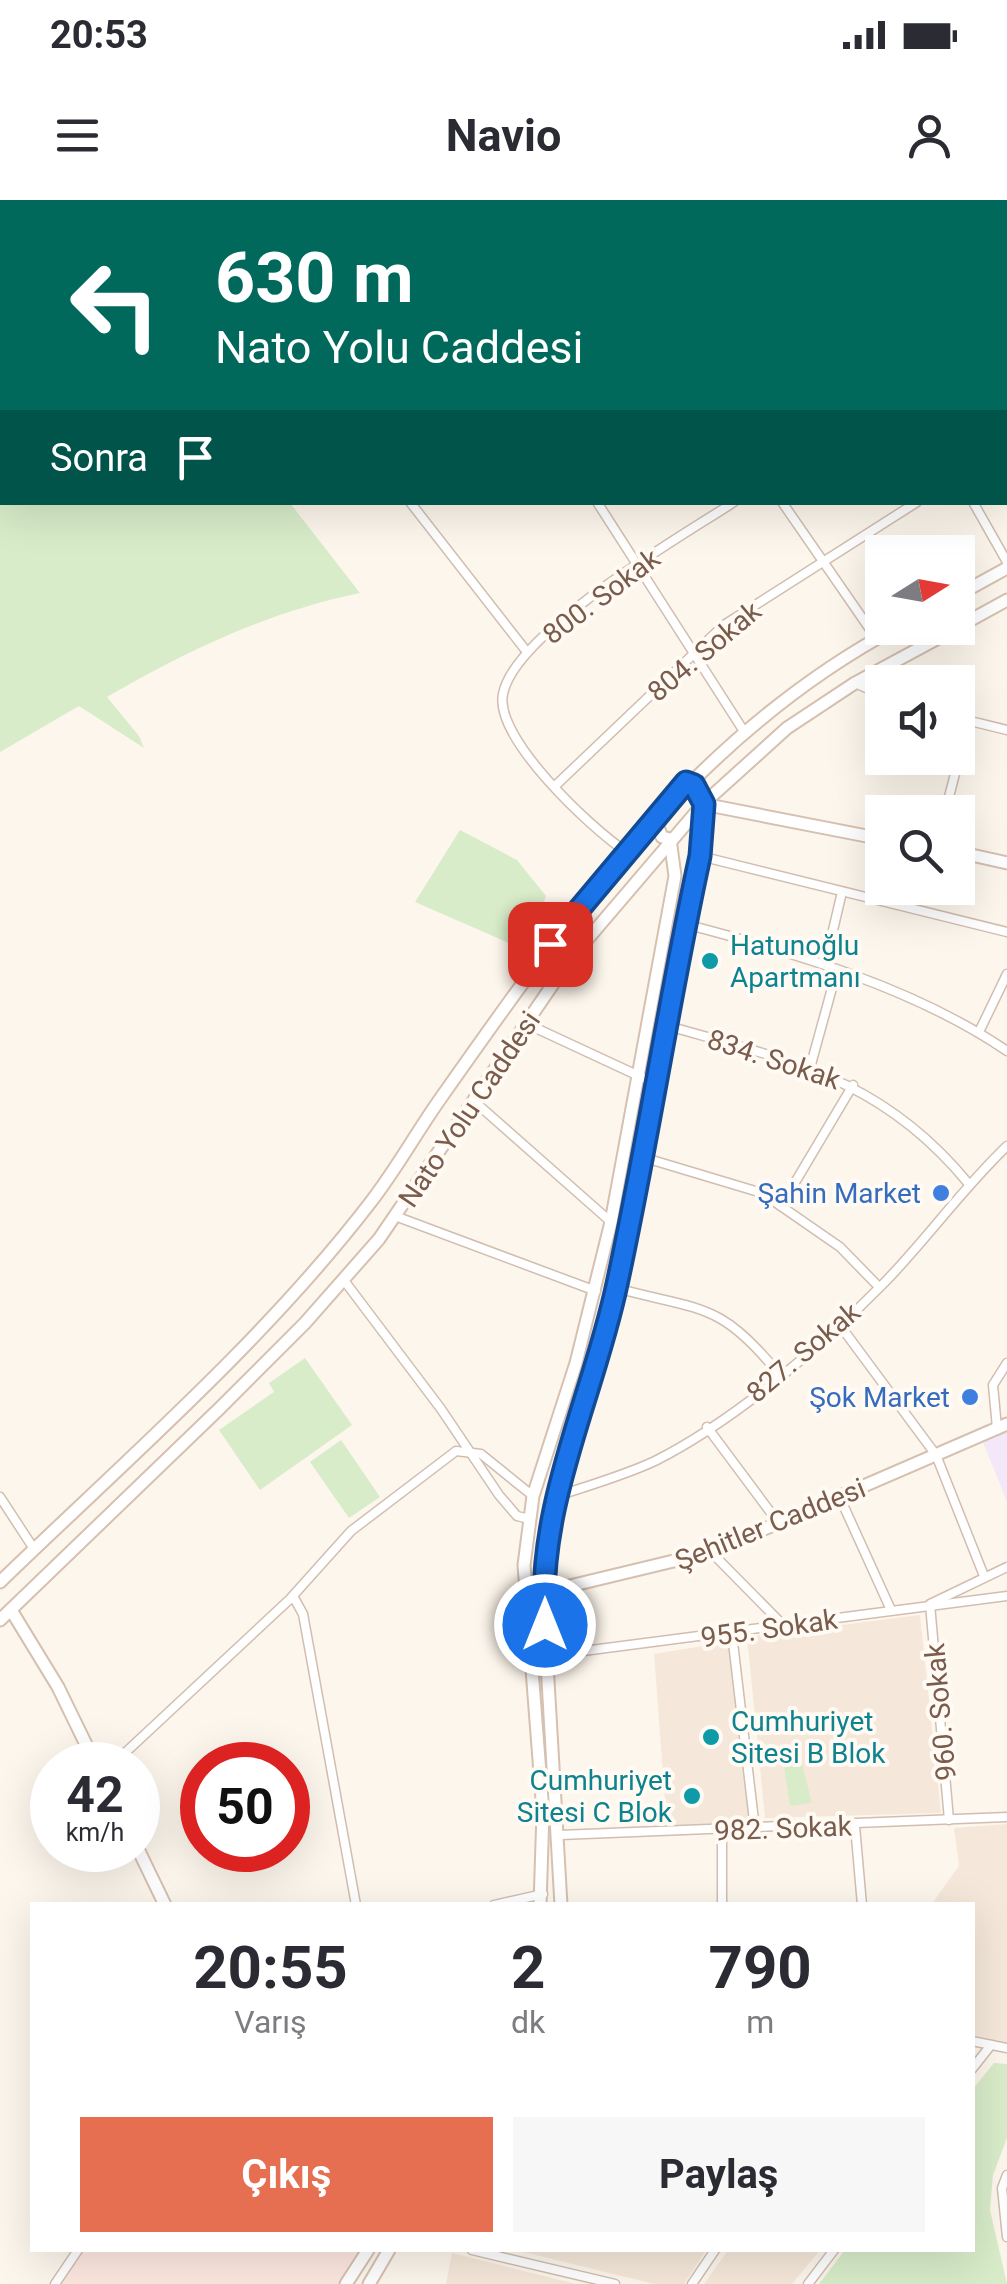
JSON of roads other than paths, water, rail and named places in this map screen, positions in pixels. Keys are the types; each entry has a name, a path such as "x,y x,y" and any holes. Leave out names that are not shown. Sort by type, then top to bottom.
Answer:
{"main road":[{"path":"975,584 1007,565"},
{"name":"Nato Yolu Caddesi","path":"975,617 1007,600"},
{"name":"Nato Yolu Caddesi","path":"0,1582 205,1385 370,1202 569,918 686,782 798,689 865,645"},
{"name":"Nato Yolu Caddesi","path":"0,1620 220,1408 343,1280 395,1216 568,962 704,804 787,728 925,645"},
{"path":"561,1902 543,1594 554,1497 616,1288 664,1024 700,856 704,804 694,785 686,782"},
{"path":"704,804 865,836"},
{"path":"542,1899 543,1812 524,1597 530,1519 612,1222 675,876 670,840 662,837 654,818"},
{"path":"975,856 1007,864"},
{"name":"Şehitler Caddesi","path":"524,1597 711,1552 1002,1426"},
{"path":"11,1610 58,1687 85,1742"},
{"path":"149,1872 164,1902"},
{"path":"346,2284 367,2252"},
{"path":"369,2284 388,2252"}],"street":[{"name":"800. Sokak","path":"412,505 527,652 595,594 729,505"},
{"path":"599,505 745,733"},
{"path":"784,505 865,622"},
{"name":"804. Sokak","path":"556,786 724,626 912,505"},
{"path":"975,505 1007,565"},
{"path":"527,652 509,676 502,696 502,714 515,738 556,786 600,834 625,852"},
{"path":"855,684 865,688"},
{"path":"975,722 1007,730"},
{"path":"700,856 1007,932"},
{"path":"825,964 842,892"},
{"path":"685,924 804,954 979,1032 1007,1051"},
{"path":"810,1068 837,970"},
{"path":"979,1032 1007,974"},
{"path":"527,1024 654,1083"},
{"name":"834. Sokak","path":"664,1024 853,1084 910,1123 968,1183"},
{"path":"781,1206 853,1084"},
{"path":"475,1102 612,1222"},
{"name":"827. Sokak","path":"554,1497 658,1459 778,1374 880,1287 968,1183 1007,1146"},
{"path":"642,1157 762,1193 840,1246 880,1287"},
{"path":"395,1216 596,1291"},
{"path":"343,1280 498,1496 517,1516 530,1519"},
{"path":"616,1288 705,1307 750,1338 778,1374"},
{"path":"839,1324 936,1456 984,1576"},
{"path":"1002,1426 993,1385 1007,1364"},
{"path":"707,1427 780,1525"},
{"path":"137,1742 293,1596 351,1531 456,1451 482,1454 534,1496"},
{"path":"0,1497 34,1549"},
{"path":"840,1498 891,1610"},
{"path":"711,1552 784,1626"},
{"path":"930,1604 1007,1567"},
{"path":"293,1596 303,1614 355,1902"},
{"name":"955. Sokak","path":"531,1656 732,1634 1007,1596"},
{"name":"960. Sokak","path":"930,1604 950,1820"},
{"path":"732,1634 755,1829"},
{"name":"982. Sokak","path":"560,1835 1007,1817"},
{"path":"855,1826 862,1902"},
{"path":"722,1830 722,1902"},
{"path":"975,2042 1007,2048"},
{"path":"975,2065 991,2045"},
{"path":"1007,2175 1002,2188 1007,2237"},
{"path":"55,2284 77,2252"},
{"path":"480,2252 615,2284"},
{"path":"692,2284 714,2252"},
{"path":"808,2284 832,2252"}],"place":[{"name":"Hatunoğlu Apartmanı","path":"710,961"},
{"name":"Şahin Market","path":"941,1193"},
{"name":"Şok Market","path":"970,1397"},
{"name":"Cumhuriyet Sitesi B Blok","path":"711,1737"},
{"name":"Cumhuriyet Sitesi C Blok","path":"692,1796"}]}
